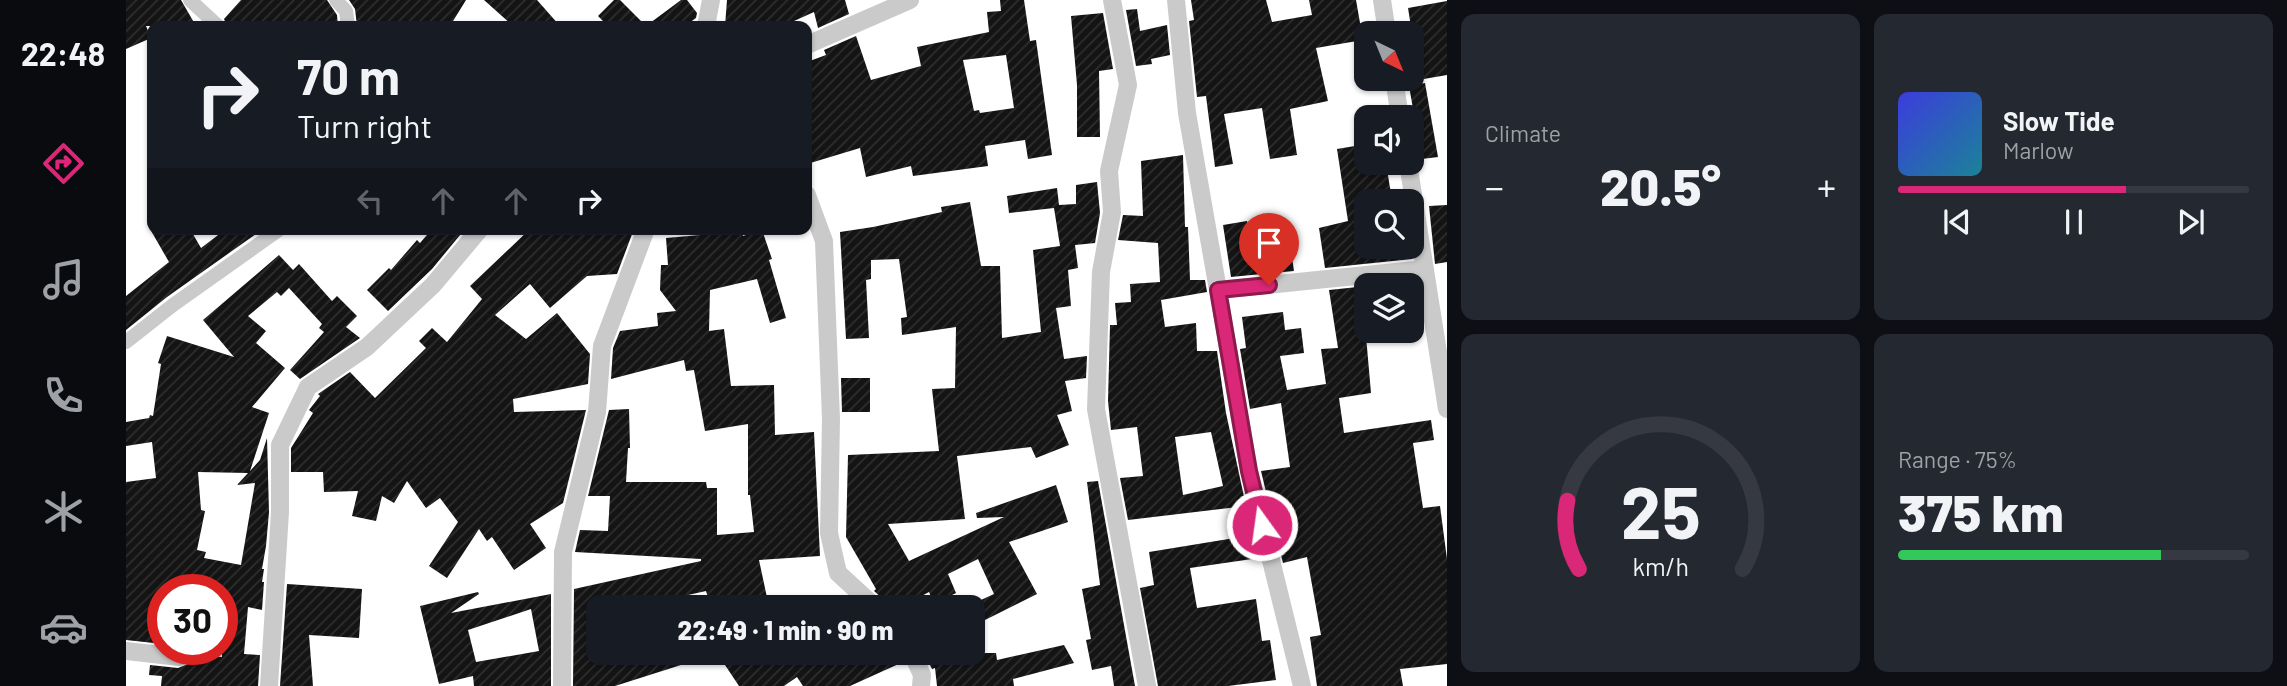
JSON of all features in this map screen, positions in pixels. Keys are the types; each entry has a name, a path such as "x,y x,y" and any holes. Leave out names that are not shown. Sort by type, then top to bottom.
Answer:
{"street":[{"path":"190,0 213,21"},
{"path":"336,0 346,11 347,21"},
{"path":"707,21 711,0"},
{"path":"812,43 910,0"},
{"path":"1111,0 1128,85 1109,171 1112,212 1101,272 1096,409 1147,686"},
{"path":"1177,0 1187,113 1249,471 1302,686"},
{"path":"1382,0 1385,21"},
{"path":"1410,175 1447,409"},
{"path":"812,209 824,241 831,419 829,533 838,573 862,595"},
{"path":"126,342 272,235"},
{"path":"269,686 280,512 280,445 308,387 367,346 433,285 475,235"},
{"path":"562,686 563,552 597,412 602,345 644,235"},
{"path":"1218,290 1425,269"},
{"path":"126,651 147,653"},
{"path":"917,665 922,675 921,686"}],"building":[{"path":"126,0 181,0 193,21 147,21 147,40 126,49"},
{"path":"241,0 327,0 337,15 338,21 225,21"},
{"path":"349,0 466,0 453,21 356,21 355,9"},
{"path":"484,0 537,0 556,21 507,21"},
{"path":"614,0 620,0 641,21 603,21 598,16"},
{"path":"681,0 687,0 697,13 692,21 653,21"},
{"path":"727,0 845,0 849,14 818,28 814,12 794,21 725,21"},
{"path":"1000,0 1024,0 1030,41 1036,40 1052,155 1028,159 1025,140 985,146 988,166 913,176 911,166 866,177 860,148 812,162 812,60 826,55 824,50 856,36 871,80 921,66 917,47 989,32 987,12 1001,11","holes":["1006,55 1014,108 980,113 979,110 974,111 963,60"]},
{"path":"1191,0 1266,0 1272,22 1312,15 1309,0 1356,0 1360,21 1354,21 1354,42 1316,48 1328,101 1290,109 1297,155 1270,159 1262,108 1224,114 1233,164 1215,167 1206,96 1197,97 1189,21 1194,20"},
{"path":"1447,1 1447,75 1424,79 1424,21 1410,21 1408,8"},
{"path":"1137,9 1140,31 1167,25 1170,55 1151,59 1152,64 1136,66 1126,10"},
{"path":"1103,13 1113,69 1099,71 1100,137 1077,137 1077,85 1071,16"},
{"path":"1424,83 1438,157 1424,159 1424,105 1412,105 1410,91 1424,91"},
{"path":"1354,146 1354,175 1388,175 1390,189 1354,189 1354,259 1412,259 1325,268 1319,228 1348,221 1337,149"},
{"path":"1183,155 1190,280 1205,280 1207,292 1161,300 1165,327 1196,323 1197,351 1217,351 1226,413 1246,506 1128,520 1120,478 1143,476 1137,427 1111,430 1108,401 1110,325 1117,325 1115,303 1131,302 1130,284 1160,282 1158,243 1118,240 1123,215 1143,216 1141,161","holes":["1211,432 1223,486 1183,495 1175,437"]},
{"path":"1097,182 1100,213 1095,243 1075,245 1078,268 1068,270 1071,306 1056,308 1064,359 1087,356 1086,378 1065,381 1072,411 1057,415 1069,445 1036,458 1031,447 957,456 965,519 888,524 909,561 1004,517 977,518 976,513 1056,485 1068,522 1009,542 1037,594 985,620 985,598 994,594 978,559 948,574 956,593 952,595 930,595 929,592 923,595 878,595 846,537 848,455 939,451 932,389 955,388 956,327 902,335 901,318 907,317 899,259 871,260 871,279 866,280 869,338 846,339 840,232 942,212 941,207 970,202 981,266 1000,266 1002,338 1041,332 1033,250 1060,246 1054,208 1009,213 1007,196 1057,188 1059,205 1076,204 1076,185"},
{"path":"1447,205 1447,262 1435,264 1429,206"},
{"path":"1247,221 1252,249 1290,243 1294,271 1231,277 1223,225"},
{"path":"153,235 193,235 201,248 218,235 255,235 167,297 126,330 126,296 169,262"},
{"path":"427,235 460,235 432,269 388,311 367,290 389,268 391,270 417,240 420,243"},
{"path":"524,235 632,235 617,274 587,276 550,308 530,284 495,315 526,339 557,313 590,354 588,384 513,399 514,412 586,410 563,503 530,524 546,548 514,570 492,537 487,541 479,529 447,578 429,566 458,522 440,498 426,508 407,481 394,503 382,496 376,521 352,516 358,491 324,492 323,472 291,472 291,448 313,413 309,410 320,396 318,394 350,372 375,398 426,348 419,341 432,328 447,342 482,299 470,286"},
{"path":"764,235 786,318 770,323 757,279 710,290 709,331 724,329 731,386 774,385 775,435 814,432 820,556 759,560 766,595 707,595 706,591 688,595 586,595 586,665 681,665 615,686 573,686 574,589 701,561 575,552 580,530 608,531 610,496 588,496 609,410 629,409 630,448 626,482 706,482 707,488 717,488 717,535 754,532 748,495 748,424 705,431 694,370 686,371 684,360 611,379 613,348 620,331 658,326 657,313 676,311 660,290 661,265 668,265 666,238"},
{"path":"279,255 293,270 299,264 332,301 337,296 357,316 346,327 360,338 300,379 290,370 324,332 319,328 322,324 289,288 281,296 277,292 248,316 266,331 256,343 285,368 252,407 269,413 250,471 260,460 267,438 269,512 262,569 262,610 248,607 244,654 260,655 258,686 161,686 162,676 149,675 150,665 178,668 186,665 238,665 238,574 147,574 147,642 126,640 126,482 156,478 152,442 126,446 126,422 153,416 161,364 158,363 167,336 234,357 203,320","holes":["198,472 248,473 237,485 255,483 241,565 204,558 206,552 197,550 205,511 201,510"]},
{"path":"1354,287 1354,343 1367,343 1371,393 1339,398 1344,433 1431,420 1434,440 1413,443 1423,508 1440,506 1447,559 1447,664 1400,669 1403,686 1317,686 1310,637 1321,635 1307,557 1283,563 1261,471 1290,467 1281,403 1250,409 1240,349 1246,348 1242,317 1283,312 1285,330 1301,328 1304,353 1280,356 1287,390 1326,384 1321,349 1338,348 1329,290"},
{"path":"841,378 870,378 870,412 842,412"},
{"path":"1098,481 1135,686 1114,686 1111,666 1092,670 1086,640 1091,639 1082,589 1100,585 1087,482"},
{"path":"1253,535 1259,558 1190,568 1197,608 1256,599 1262,641 1270,640 1276,680 1228,686 1158,686 1140,588 1154,585 1149,552"},
{"path":"287,584 362,589 359,638 309,635 313,686 280,686"},
{"path":"478,592 479,594 451,613 551,594 551,686 474,686 473,676 439,684 420,606","holes":["531,609 539,651 476,662 468,630"]},
{"path":"1064,645 1074,663 1013,679 1014,686 937,686 935,668 932,669 930,665 985,665 985,653 996,653 997,660"},
{"path":"725,665 896,665 850,686 803,686 797,677 784,686 739,686"}],"route":[{"path":"1262,525 1249,471 1218,290 1269,285"}]}
